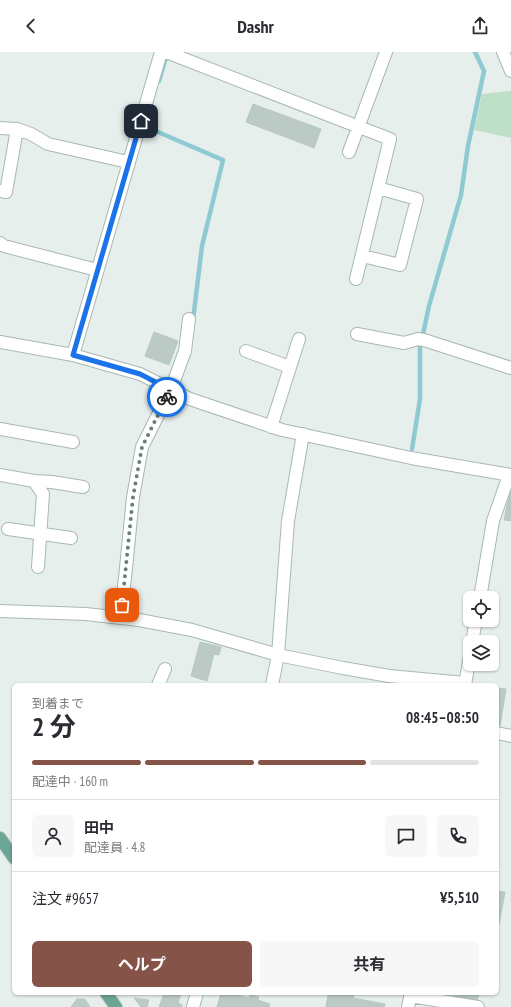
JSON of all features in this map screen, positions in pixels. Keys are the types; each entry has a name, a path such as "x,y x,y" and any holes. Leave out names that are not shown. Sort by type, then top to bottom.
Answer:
{"main road":[{"path":"0,838 12,855"},
{"path":"107,995 116,1007"}],"street":[{"path":"73,355 128,162 166,52 390,140 356,279"},
{"path":"349,152 386,52"},
{"path":"504,52 511,71"},
{"path":"0,128 17,129 31,134 48,144 128,162"},
{"path":"0,191 6,192 17,129"},
{"path":"362,256 400,265 417,199 378,188"},
{"path":"0,243 4,246 97,270"},
{"path":"120,618 133,497 142,447 171,390 185,351 189,319"},
{"path":"357,334 404,343 421,339 511,368"},
{"path":"271,427 299,339"},
{"path":"1,344 73,355 140,374 190,399 271,427 411,458 510,475 493,521 481,591"},
{"path":"246,351 290,367"},
{"path":"0,429 73,442"},
{"path":"272,683 278,655 288,521 303,434"},
{"path":"0,475 83,487"},
{"path":"34,481 44,494 38,567"},
{"path":"8,529 71,538"},
{"path":"0,612 86,614 120,618 192,630 278,655 389,676 456,683"},
{"path":"159,683 165,669"},
{"path":"465,683 467,671"},
{"path":"499,733 511,736"},
{"path":"193,1007 196,995"},
{"path":"410,999 478,1007"}],"green space":[{"path":"511,91 511,138 474,130 482,94"}],"building":[{"path":"253,104 321,129 314,148 246,122"},
{"path":"154,332 178,341 169,365 145,356"},
{"path":"511,491 511,521 504,520"},
{"path":"200,642 221,647 219,655 214,654 207,681 191,676"},
{"path":"499,688 506,689 499,726"},
{"path":"499,891 505,892 499,925"},
{"path":"163,995 181,995 178,1003 182,1005 182,1007 159,1007"},
{"path":"220,995 236,995 249,998 250,995 259,997 258,1000 270,1004 269,1007 217,1007"},
{"path":"328,995 354,995 353,998 385,1004 384,1007 326,1007"},
{"path":"456,995 479,995 477,1002 455,997"},
{"path":"134,998 149,1000 147,1007 141,1007"},
{"path":"77,999 85,999 90,1007 71,1007"}],"waterway":[{"path":"412,449 420,399 420,348 429,306 461,195 468,146 484,71 475,52"},
{"path":"159,81 167,54"},
{"path":"145,122 144,126 223,160 202,246 193,320"}],"way so far":[{"path":"122,605 133,497 142,447 167,397"}],"route":[{"path":"141,121 73,355 140,374 171,390 167,397"}]}
